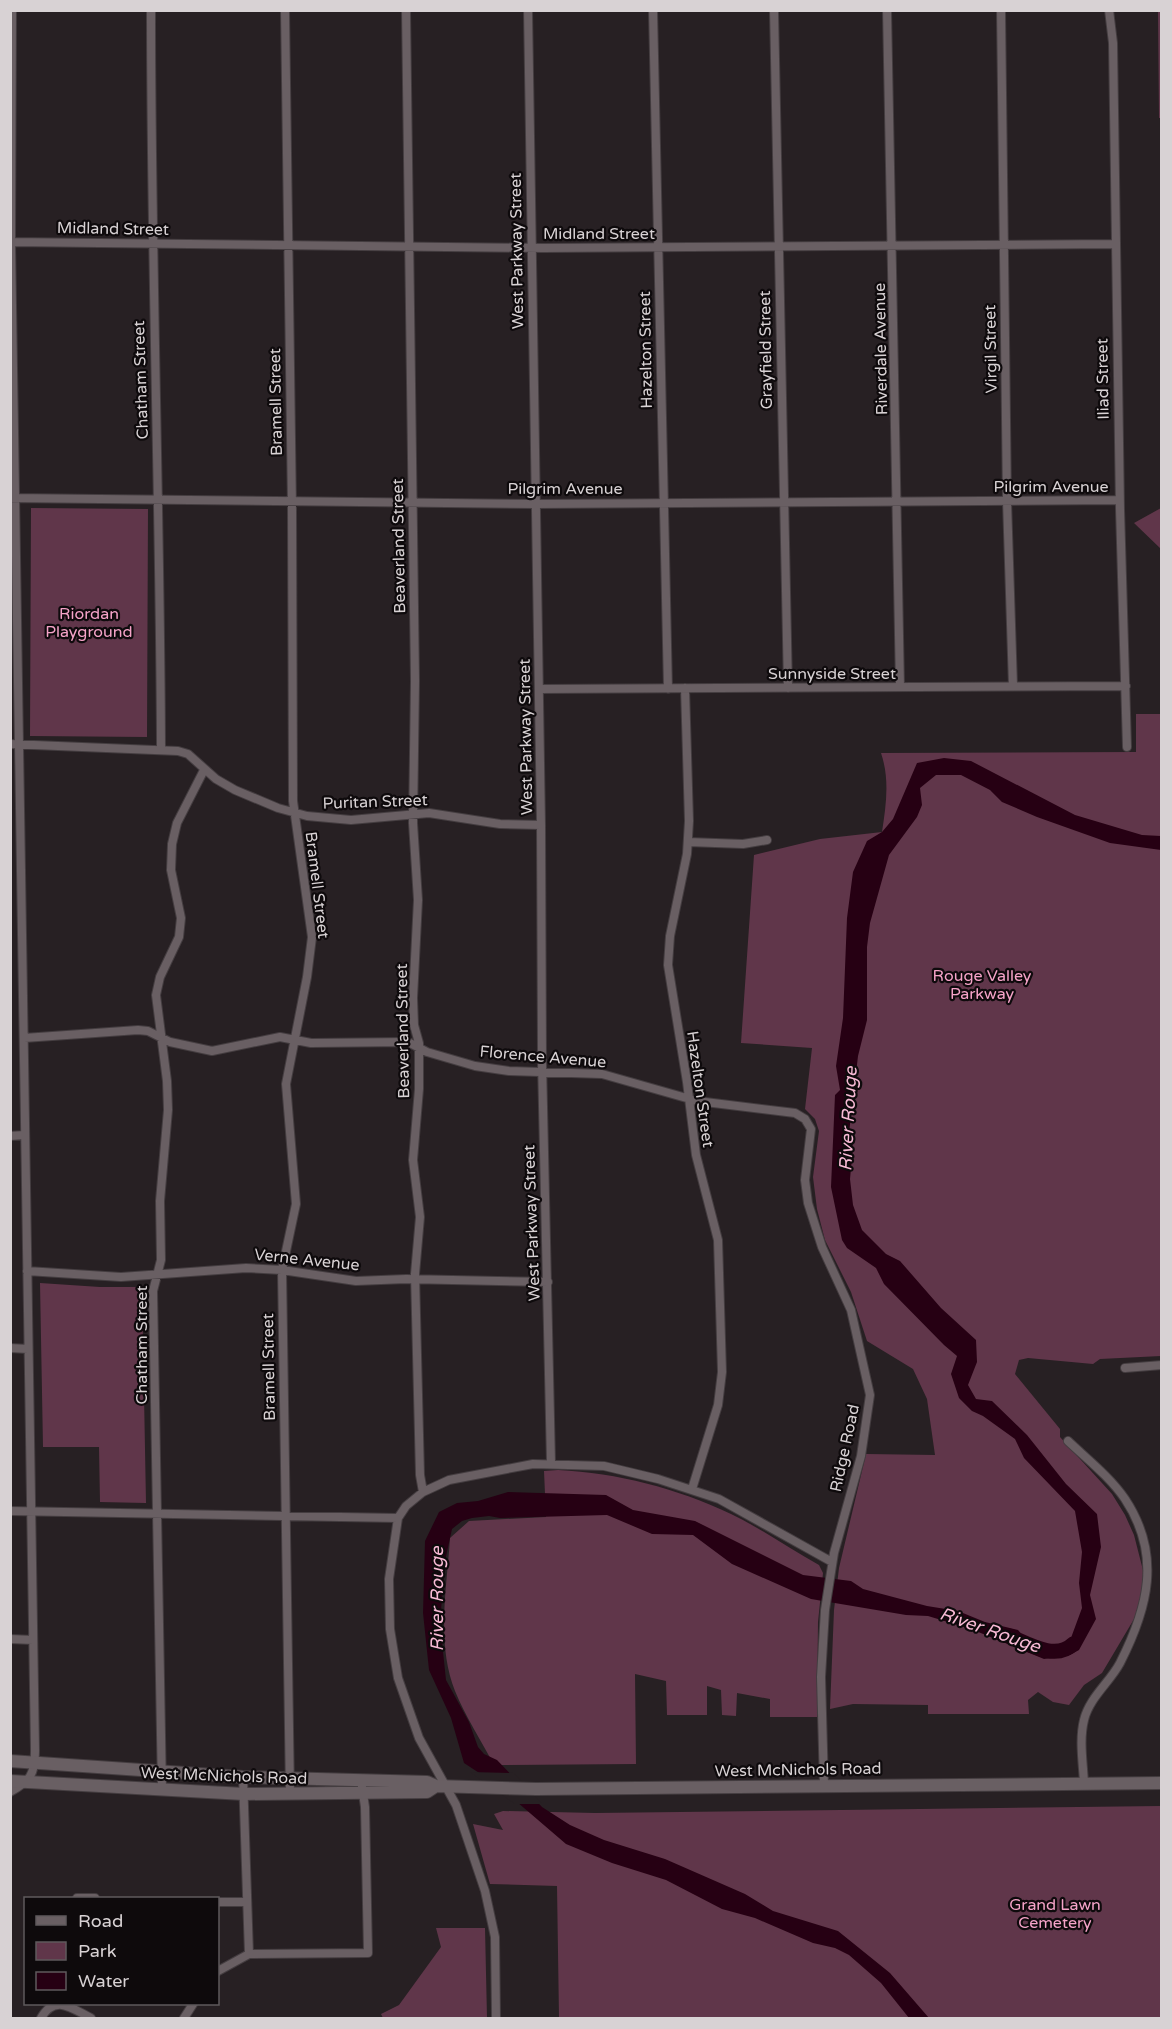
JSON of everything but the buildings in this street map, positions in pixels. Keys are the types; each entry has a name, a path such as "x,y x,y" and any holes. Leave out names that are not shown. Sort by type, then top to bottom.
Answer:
{"main road":[{"name":"West McNichols Road","path":"10,1761 243,1777 427,1782 446,1787 536,1789 1161,1783"},
{"name":"West McNichols Road","path":"10,1781 243,1794 427,1792 446,1787"}],"street":[{"path":"10,1792 28,1782 35,1763 21,878 14,745 12,10"},
{"name":"Chatham Street","path":"151,10 151,244 159,500 161,748"},
{"name":"Bramell Street","path":"285,10 294,813 312,937 308,977 293,1040 286,1084 296,1204 282,1270 290,1794"},
{"name":"Beaverland Street","path":"406,10 415,681 414,813 418,900 413,998 419,1089 413,1160 421,1228 416,1279 420,1472 423,1492"},
{"name":"West Parkway Street","path":"528,10 541,825 542,1072 550,1463"},
{"name":"Hazelton Street","path":"653,10 668,689"},
{"name":"Grayfield Street","path":"774,10 788,688"},
{"name":"Riverdale Avenue","path":"887,10 894,246 900,687"},
{"name":"Virgil Street","path":"1001,10 1007,501 1013,686"},
{"name":"Iliad Street","path":"1109,10 1113,43 1119,500 1127,747"},
{"name":"Midland Street","path":"11,242 531,248 1115,244"},
{"name":"Pilgrim Avenue","path":"13,498 535,504 1119,500"},
{"name":"Sunnyside Street","path":"539,689 1126,686"},
{"name":"Hazelton Street","path":"685,688 688,842 682,883 670,936 668,965 696,1155 718,1240 722,1372 718,1405 692,1489"},
{"name":"Puritan Street","path":"14,745 161,748 188,754 204,770 235,790 294,813 339,820 414,813 440,814 500,824 541,825"},
{"name":"Chatham Street","path":"162,1791 153,1291 161,1260 160,1201 168,1110 167,1081 156,995 160,977 178,937 181,918 171,870 172,844 177,823 204,770"},
{"path":"688,842 743,844 767,840"},
{"path":"10,878 21,878"},
{"name":"Florence Avenue","path":"24,1038 126,1030 148,1031 196,1050 212,1051 280,1037 311,1043 408,1042 475,1066 602,1074 689,1100 795,1113 805,1119 809,1126"},
{"name":"Ridge Road","path":"809,1126 811,1138 805,1180 808,1203 822,1247 851,1310 870,1395 861,1456 831,1565 825,1610 821,1677 824,1785"},
{"path":"10,1136 24,1135"},
{"name":"Verne Avenue","path":"27,1271 121,1276 246,1268 282,1270 356,1281 416,1279 548,1282"},
{"path":"10,1348 28,1349"},
{"path":"1125,1368 1161,1365"},
{"path":"1068,1441 1124,1498 1138,1525 1149,1579 1147,1595 1127,1649 1084,1717 1082,1739 1084,1784"},
{"path":"496,2019 495,1937 491,1912 456,1805 416,1730 398,1678 390,1629 389,1579 398,1518 406,1506 423,1492 449,1480 533,1464 587,1464 629,1470 719,1499 831,1565"},
{"path":"10,1511 398,1518"},
{"path":"10,1639 33,1640"},
{"path":"243,1777 249,1954"},
{"path":"219,1970 249,1954 368,1953 365,1807 361,1793 361,1780"},
{"path":"219,1902 247,1902"},
{"path":"41,2019 47,2008 52,2005"},
{"path":"59,2005 91,2019"},
{"path":"184,2019 192,2005"}],"green space":[{"path":"1162,11 1162,118 1159,118 1158,12"},
{"name":"Riordan Playground","path":"31,508 148,509 147,737 30,736"},
{"path":"1161,508 1161,549 1134,523"},
{"name":"Rouge Valley Parkway","path":"1136,714 1161,714 1161,1356 1100,1359 1093,1364 1028,1358 1019,1360 1015,1374 1060,1429 1060,1437 1112,1494 1134,1535 1146,1582 1134,1619 1102,1673 1084,1685 1069,1705 1053,1702 1038,1692 1028,1700 1029,1714 928,1714 928,1705 853,1704 830,1709 834,1610 839,1568 866,1454 935,1455 927,1399 913,1369 867,1341 851,1292 825,1240 817,1209 813,1177 819,1131 815,1119 805,1109 812,1048 741,1043 754,855 820,839 882,832 886,783 881,753 1136,752"},
{"path":"40,1283 142,1287 146,1503 100,1502 99,1447 43,1447"},
{"path":"544,1471 603,1474 668,1489 742,1520 819,1565 823,1573 818,1622 817,1717 770,1717 770,1699 737,1693 736,1716 722,1715 721,1690 707,1686 707,1715 667,1715 666,1681 635,1674 636,1764 494,1765 463,1710 449,1673 444,1615 450,1538 469,1521 546,1517"},
{"name":"Grand Lawn Cemetery","path":"1161,1806 1161,2018 559,2018 557,1886 490,1884 473,1824 503,1830 494,1814 503,1811 595,1813"},
{"path":"436,1928 485,1928 487,2018 383,2018 381,2014 399,2005 441,1947"}],"water":[{"path":"944,758 971,761 1075,815 1142,835 1161,836 1161,850 1110,843 1002,802 990,790 961,775 936,775 920,788 922,805 917,817 889,855 870,923 867,947 867,1020 858,1056 849,1133 853,1147 850,1179 853,1205 862,1230 886,1254 900,1261 941,1308 976,1340 977,1362 968,1385 976,1399 992,1401 1027,1435 1066,1484 1097,1514 1101,1547 1090,1595 1096,1619 1079,1650 1070,1655 1044,1659 971,1629 928,1616 906,1615 811,1599 732,1564 693,1535 652,1534 607,1515 500,1518 489,1516 462,1521 452,1529 445,1561 440,1623 446,1680 469,1722 478,1747 484,1754 497,1760 542,1807 570,1825 604,1840 665,1859 745,1894 773,1911 838,1931 890,1973 929,2018 909,2018 881,1983 849,1955 835,1948 813,1943 755,1918 722,1909 666,1880 612,1863 566,1844 496,1784 464,1763 451,1718 429,1670 423,1613 425,1541 439,1512 457,1503 478,1501 508,1492 606,1495 633,1510 695,1521 803,1575 851,1581 863,1589 927,1606 958,1611 985,1622 1018,1630 1029,1647 1039,1652 1057,1651 1068,1646 1082,1608 1079,1583 1082,1552 1075,1511 1024,1458 1015,1439 983,1416 972,1411 959,1398 951,1374 957,1356 884,1284 876,1268 847,1248 842,1240 831,1187 835,1095 840,1090 836,1066 843,1018 847,918 853,872 867,841 882,832 893,819 917,763"}],"pier":[{"path":"470,1772 514,1773 542,1804 515,1804"}],"waterway":[{"name":"River Rouge","path":"1009,1636 1033,1647 1050,1651 1066,1649 1073,1644"}]}
